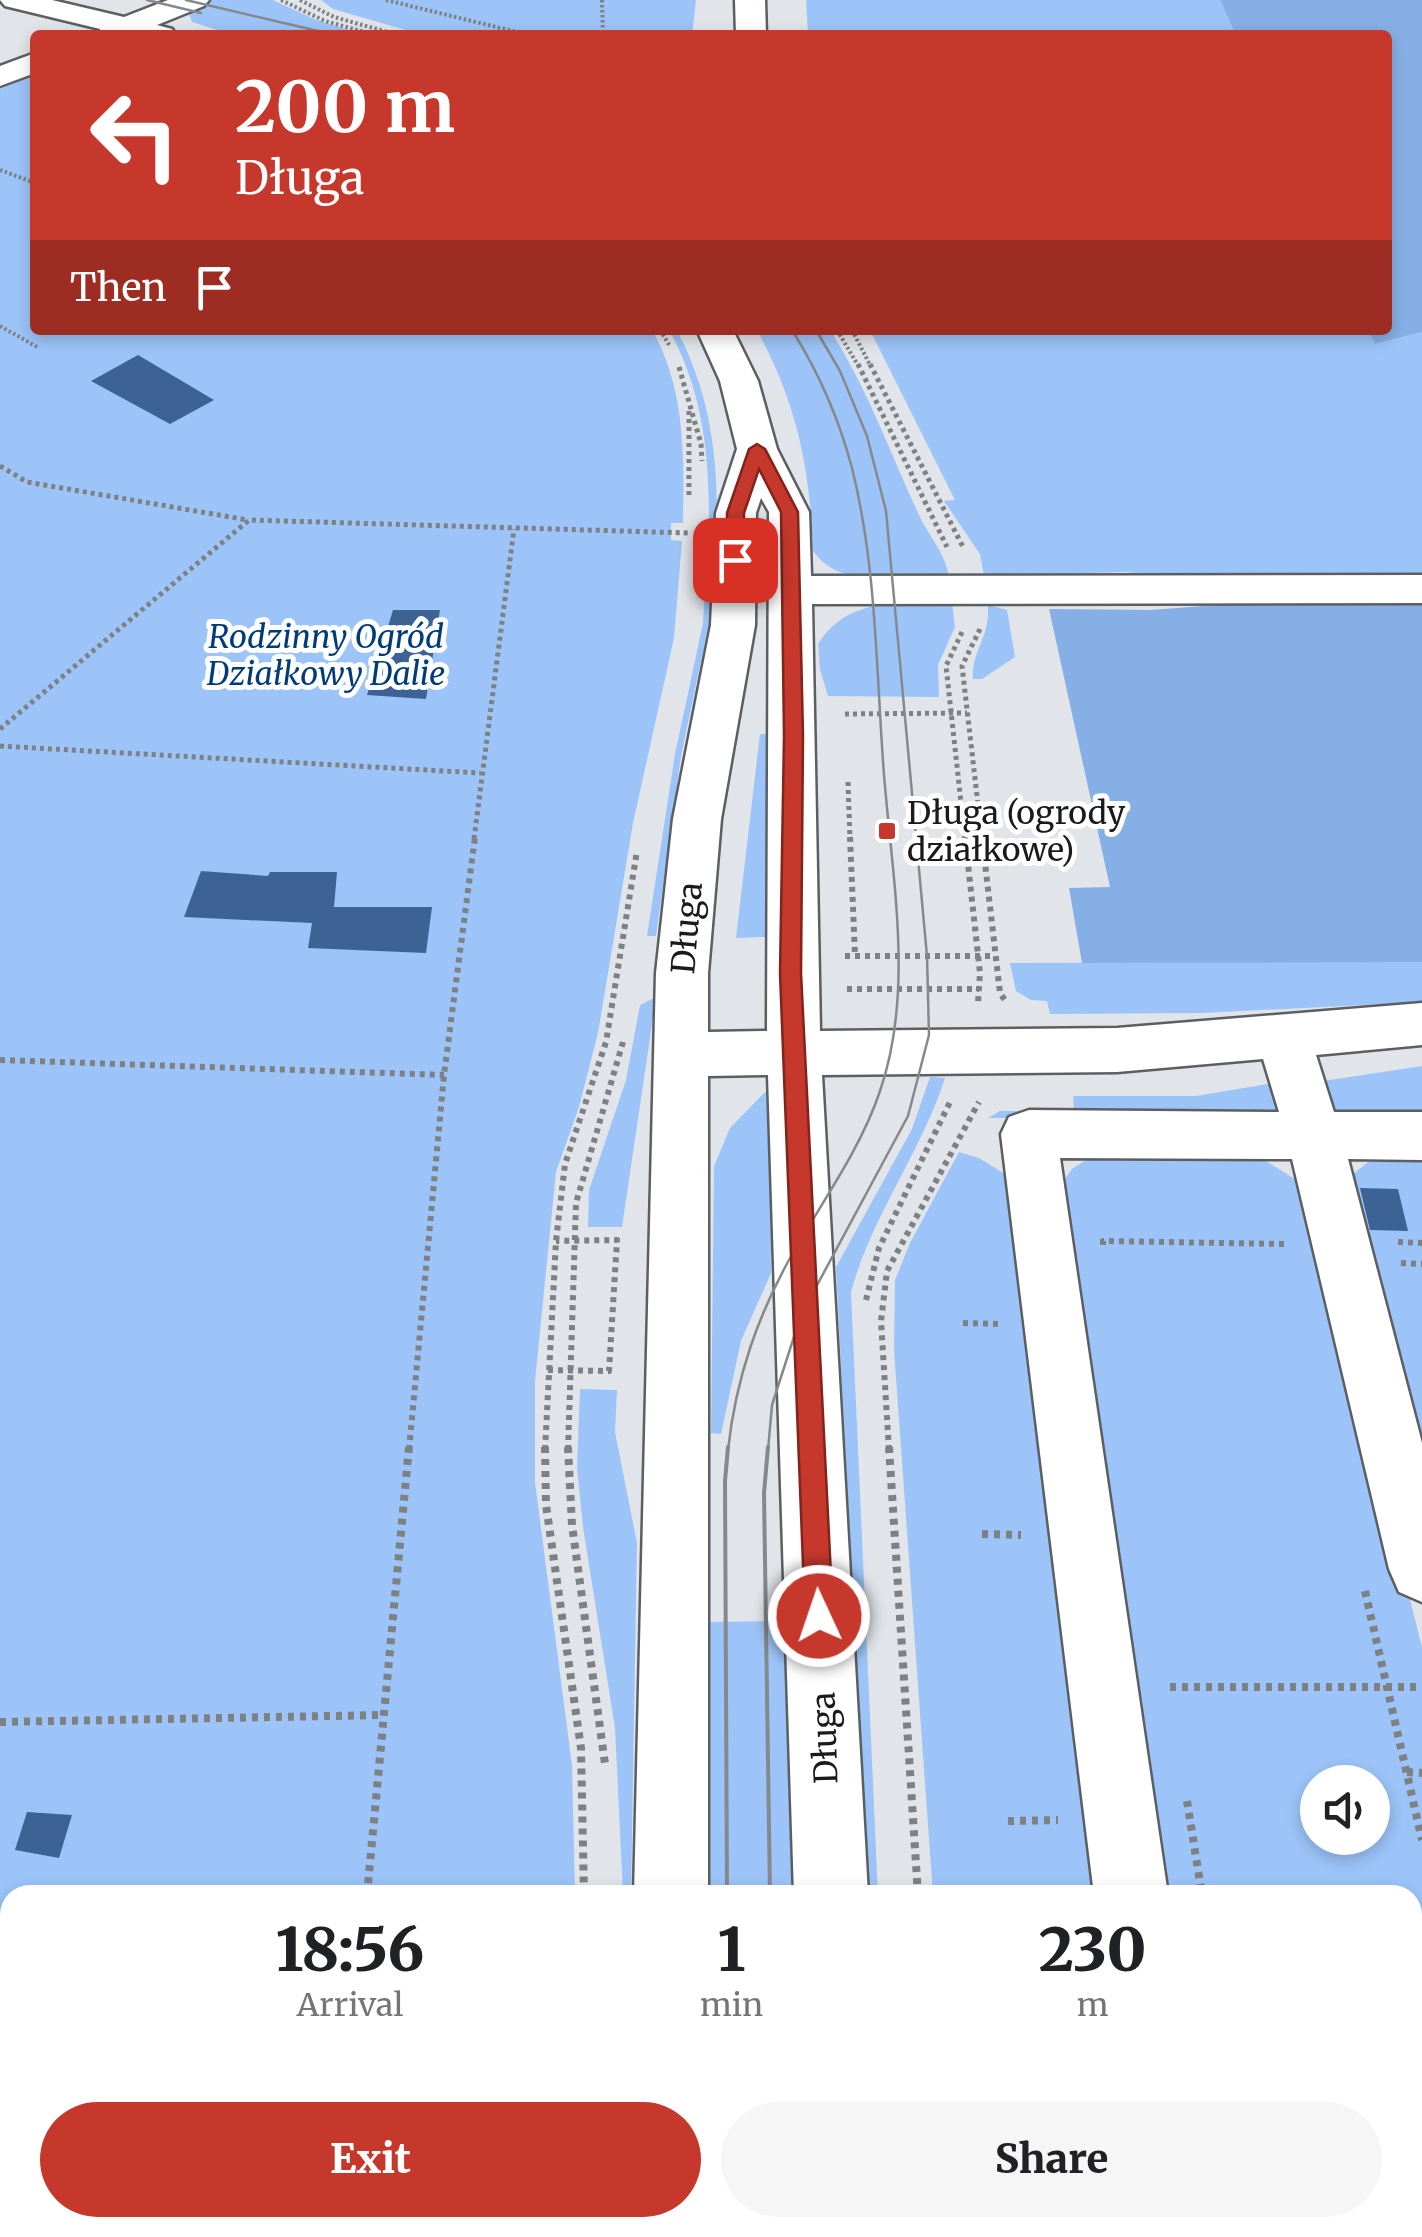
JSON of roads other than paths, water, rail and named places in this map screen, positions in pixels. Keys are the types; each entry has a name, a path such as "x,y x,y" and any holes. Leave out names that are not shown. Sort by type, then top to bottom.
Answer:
{"street":[{"path":"15,0 113,30"},
{"path":"119,30 194,0"},
{"path":"750,0 750,30"},
{"path":"0,77 30,64"},
{"name":"Długa","path":"716,335 739,381 757,449 789,512 790,956 831,1885"},
{"name":"Długa","path":"670,1885 682,973 697,818 733,626 736,513 757,449"},
{"path":"792,590 1422,589"},
{"path":"681,1054 796,1052 992,1033 1117,1050 1422,1024"},
{"path":"1278,1037 1295,1069 1314,1135 1422,1569"},
{"path":"1130,1885 1029,1134 1422,1136"}],"tram line":[{"path":"147,0 201,13"},
{"path":"186,0 314,30"},
{"path":"728,1450 743,1372 759,1322 872,1112 891,1051 897,1011 898,927 866,540 841,432 795,335"},
{"path":"768,1450 772,1405 801,1315 908,1116 929,1035 927,956 886,511 867,436 840,371 819,335"},
{"path":"727,1885 728,1447"},
{"path":"768,1447 764,1493 770,1885"}],"place":[{"name":"Długa (ogrody działkowe)","path":"887,831"}],"park label":[{"name":"Rodzinny Ogród Działkowy Dalie","path":"326,656"}]}
